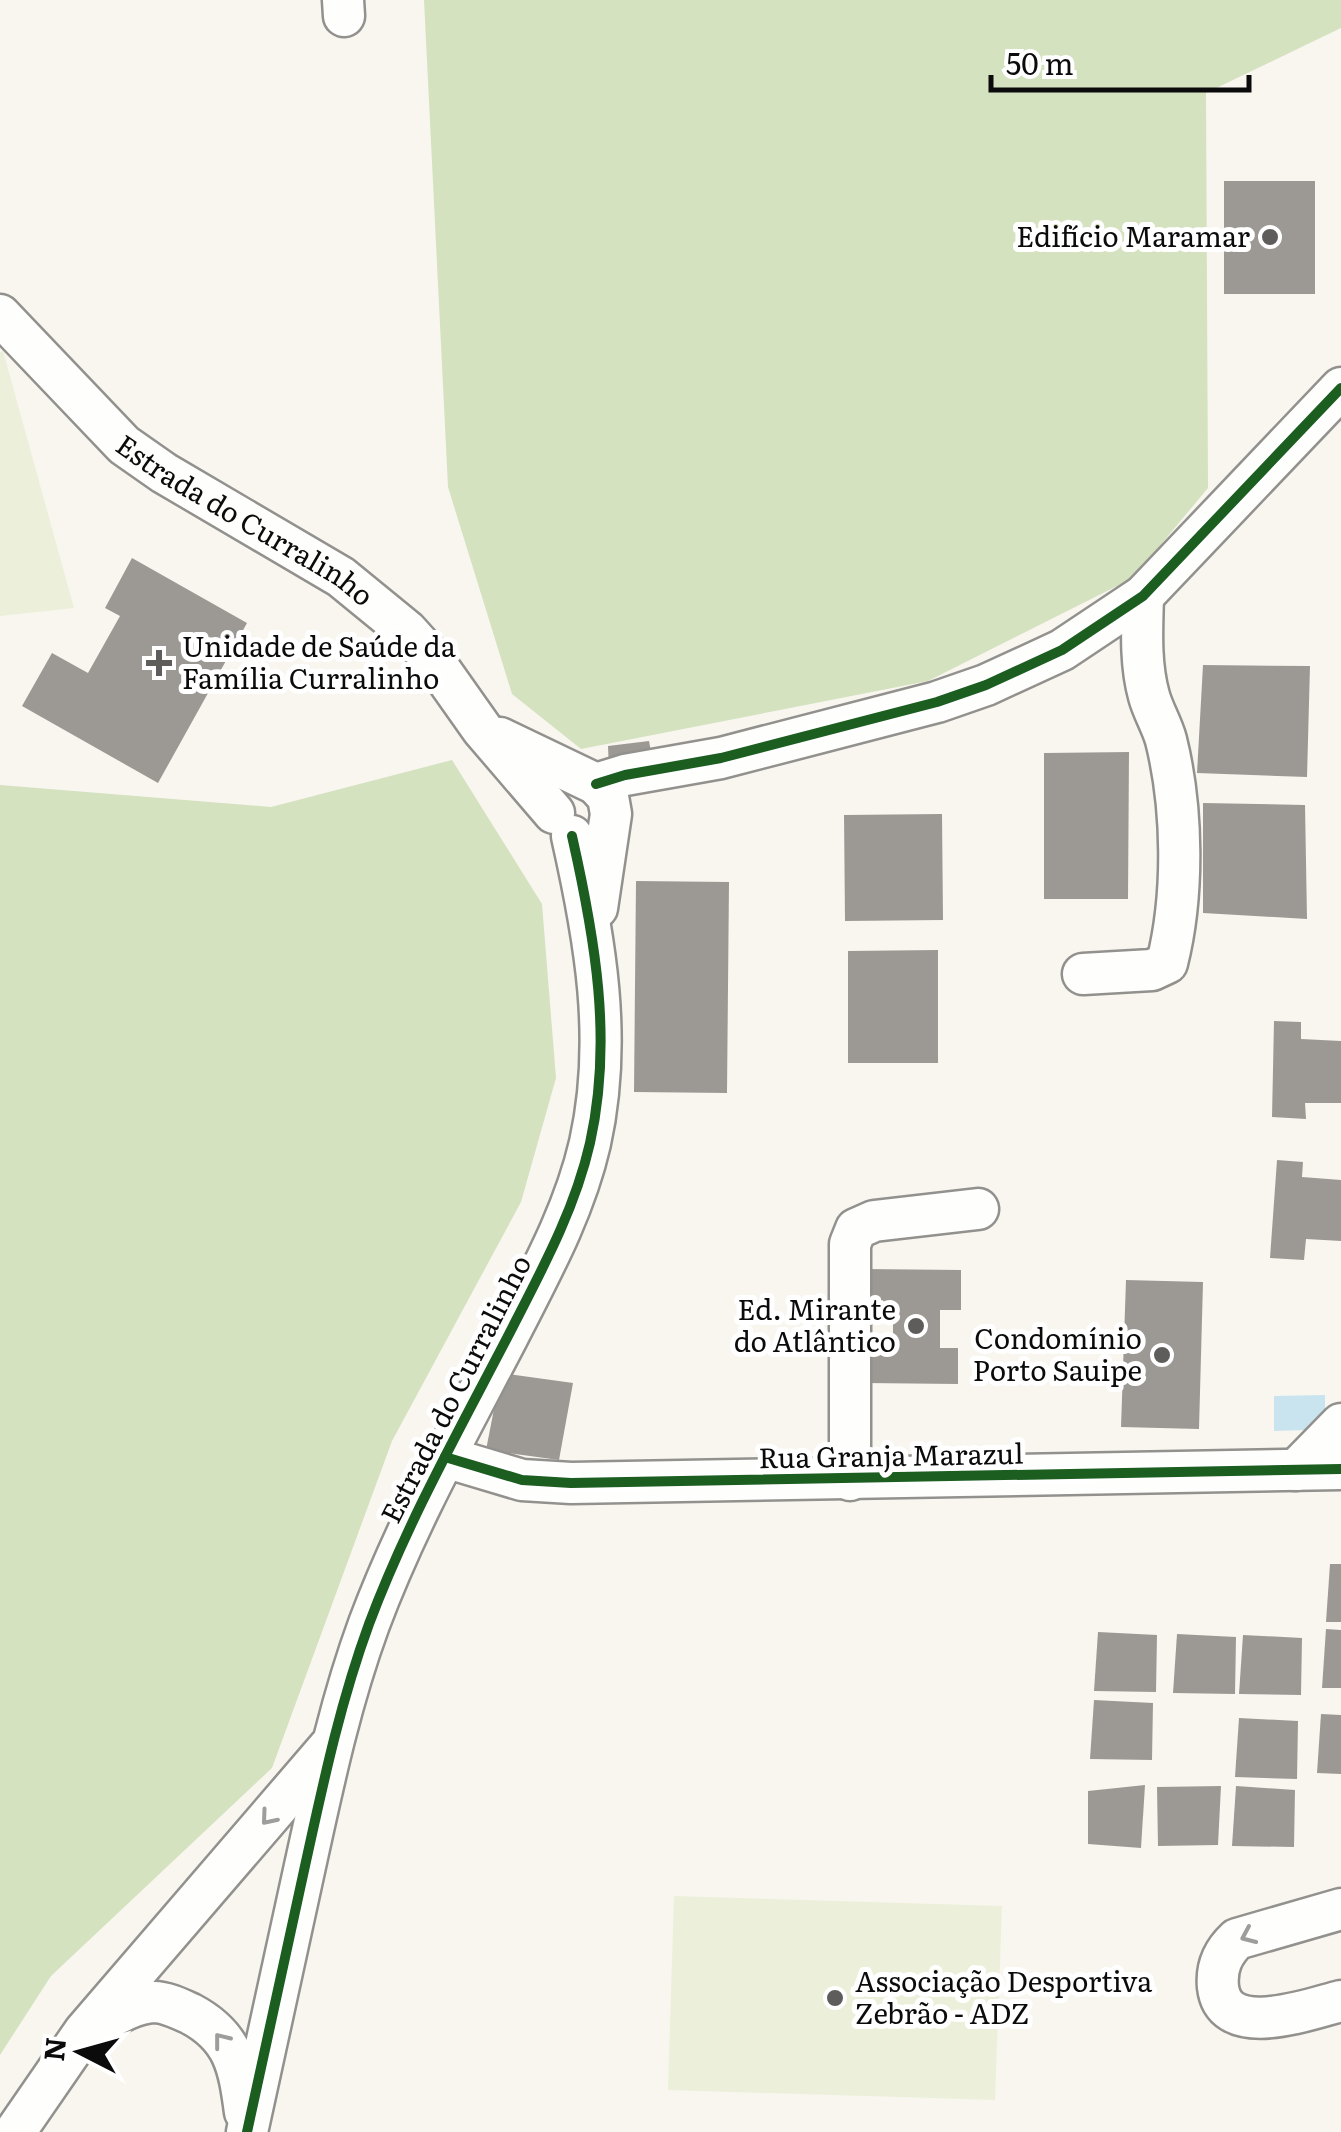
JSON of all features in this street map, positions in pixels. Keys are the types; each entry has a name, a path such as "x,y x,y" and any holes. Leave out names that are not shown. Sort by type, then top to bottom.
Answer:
{"street":[{"name":"Estrada do Curralinho","path":"0,316 124,445 164,473 305,554 377,604 434,662 482,729 563,824 594,932"},
{"path":"563,824 591,837 603,830 602,800 625,775 721,758 937,702 986,685 1062,650 1143,596 1341,388"},
{"path":"1084,974 1152,970 1167,963 1173,939 1178,899 1175,802 1166,740 1149,695 1142,632 1143,596"},
{"name":"Estrada do Curralinho","path":"248,2132 331,1744 368,1626 418,1510 555,1244 576,1193 590,1143 599,1086 600,1024 594,932 602,800 482,729"},
{"path":"850,1480 850,1244 856,1229 874,1221 978,1209"},
{"path":"1296,1470 1341,1424"},
{"name":"Rua Granja Marazul","path":"445,1457 522,1480 632,1483 1341,1469"},
{"path":"15,2132 84,2032 331,1744"},
{"path":"1341,1909 1237,1938 1226,1949 1217,1982 1226,2008 1256,2018 1274,2018 1341,2001"},
{"path":"84,2032 129,2008 156,2002 180,2008 207,2023 227,2042 236,2062 248,2132"}],"green space":[{"path":"424,0 1341,0 1341,28 1206,93 1208,488 1133,578 928,681 581,749 512,694 448,487"},
{"path":"3,351 74,608 0,616"},
{"path":"452,760 542,904 556,1078 521,1202 392,1441 272,1768 51,1976 0,2055 0,785 271,807"},
{"name":"Associação Desportiva Zebrão - ADZ","path":"674,1896 1002,1906 995,2100 668,2090"}],"water":[{"path":"1325,1395 1325,1413 1307,1430 1274,1431 1274,1396"}],"building":[{"name":"Edifício Maramar","path":"1224,181 1315,181 1315,294 1224,294"},
{"name":"Unidade de Saúde da Família Curralinho","path":"132,558 247,623 158,783 22,706 52,653 88,673 120,616 105,608"},
{"path":"1203,665 1310,666 1307,777 1197,773"},
{"path":"649,741 653,762 609,770 608,746"},
{"path":"1129,752 1128,899 1044,899 1044,753"},
{"path":"1203,803 1305,805 1307,919 1203,913"},
{"path":"942,814 943,920 845,921 844,815"},
{"path":"636,881 729,882 727,1093 634,1092"},
{"path":"938,950 938,1063 848,1063 848,951"},
{"path":"1274,1021 1301,1022 1301,1039 1341,1041 1341,1103 1305,1103 1306,1119 1272,1117"},
{"path":"1277,1160 1303,1162 1302,1177 1341,1180 1341,1241 1306,1239 1304,1260 1270,1258"},
{"name":"Ed. Mirante do Atlântico","path":"863,1269 961,1270 961,1310 940,1310 940,1348 958,1348 958,1384 864,1383 865,1343 893,1343 893,1310 862,1309"},
{"name":"Condomínio Porto Sauipe","path":"1126,1280 1203,1282 1199,1429 1121,1427"},
{"path":"501,1373 573,1383 559,1460 486,1450"},
{"path":"1330,1564 1341,1564 1341,1622 1326,1622"},
{"path":"1326,1629 1341,1630 1341,1688 1322,1688"},
{"path":"1098,1632 1157,1635 1156,1692 1094,1691"},
{"path":"1177,1634 1236,1637 1235,1694 1173,1693"},
{"path":"1243,1635 1302,1638 1301,1695 1239,1694"},
{"path":"1094,1700 1153,1703 1152,1760 1090,1759"},
{"path":"1321,1714 1341,1715 1341,1774 1317,1773"},
{"path":"1239,1718 1298,1721 1297,1779 1235,1777"},
{"path":"1145,1785 1141,1848 1088,1844 1088,1791"},
{"path":"1221,1786 1218,1845 1158,1846 1157,1787"},
{"path":"1236,1786 1295,1790 1294,1847 1232,1846"}],"cycle path":[{"path":"596,784 721,758 937,702 986,685 1062,650 1143,596 1341,388"},
{"path":"247,2132 326,1774 359,1654 416,1515 554,1243 575,1194 590,1143 600,1066 598,989 572,836"},
{"path":"445,1457 522,1480 571,1483 1341,1469"}],"place":[{"name":"Edifício Maramar","path":"1270,237"},
{"name":"Unidade de Saúde da Família Curralinho","path":"159,663"},
{"name":"Ed. Mirante do Atlântico","path":"916,1326"},
{"name":"Condomínio Porto Sauipe","path":"1162,1355"},
{"name":"Associação Desportiva Zebrão - ADZ","path":"835,1998"}]}
